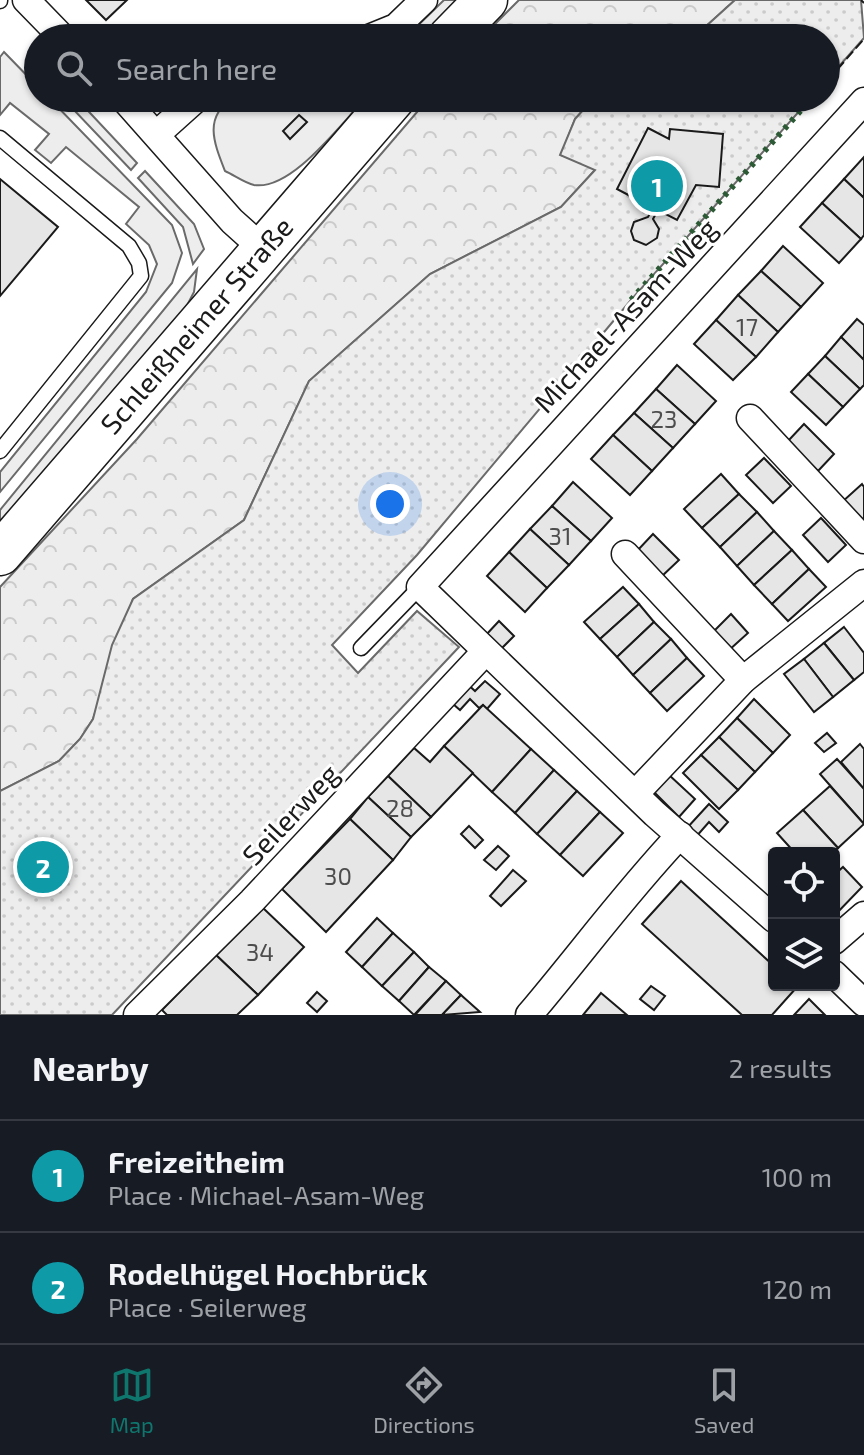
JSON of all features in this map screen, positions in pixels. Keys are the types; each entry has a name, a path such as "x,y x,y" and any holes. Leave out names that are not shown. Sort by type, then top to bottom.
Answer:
{"main road":[{"path":"463,24 486,0"},
{"name":"Schleißheimer Straße","path":"0,554 382,112"}],"street":[{"path":"26,0 49,24"},
{"path":"399,24 424,0"},
{"name":"Michael-Asam-Weg","path":"427,579 864,101"},
{"path":"137,112 232,221 262,248"},
{"path":"158,133 181,112"},
{"path":"750,418 864,540"},
{"path":"625,554 743,680"},
{"path":"427,579 484,653 768,914"},
{"path":"635,794 743,680 864,583"},
{"name":"Seilerweg","path":"137,1015 252,901 484,653"},
{"path":"529,1015 584,951 632,885 680,835"},
{"path":"840,936 864,915"},
{"path":"840,980 864,1003"}],"lane":[{"path":"0,138 129,246 139,263 141,276 0,451"},
{"path":"361,648 427,579"}],"green space":[{"path":"444,0 463,0 439,24 419,24"},
{"path":"519,0 735,0 708,24 495,24"},
{"path":"735,0 861,0 864,38 840,65 840,24 708,24"},
{"path":"4,52 24,73 24,112 63,112 172,225 182,253 172,283 0,492 0,472 146,292 157,264 149,245 126,224 139,207 66,147 51,163 35,150 49,134 10,103 0,115 0,57"},
{"path":"76,112 89,112 137,163 131,170"},
{"path":"353,112 300,167 269,184 254,185 225,171 215,141 214,122 218,113"},
{"path":"417,112 581,112 575,119 561,155 596,169 561,207 430,274 309,381 244,520 133,599 93,719 80,739 59,761 0,791 0,587 137,439"},
{"path":"581,112 799,112 631,300 417,555 332,645 358,673 417,611 459,647 112,1015 0,1015 0,791 59,761 80,739 93,719 112,645 133,599 244,520 309,381 430,274 561,207 595,170 560,155 575,119"},
{"path":"145,171 194,224 204,249 193,264 183,227 138,178"},
{"path":"197,269 194,292 183,313 0,529 0,510"}],"building":[{"path":"86,0 127,0 106,20"},
{"path":"299,115 307,122 290,139 283,131"},
{"path":"648,128 669,139 670,129 723,134 719,187 696,185 677,220 658,210 653,219 659,229 657,238 646,245 634,240 631,231 634,222 648,217 653,208 617,189"},
{"path":"864,157 864,198 844,179"},
{"path":"0,179 58,227 0,296"},
{"path":"844,179 864,198 864,235 861,239 822,203"},
{"path":"822,203 861,239 839,263 800,227"},
{"path":"783,246 823,283 801,307 761,271"},
{"path":"761,271 801,307 778,332 738,295"},
{"path":"738,295 778,332 756,357 716,320"},
{"path":"857,319 864,325 864,360 841,337"},
{"path":"716,320 756,357 733,380 694,344"},
{"path":"841,337 864,360 864,385 860,389 825,356"},
{"path":"825,356 860,389 843,407 808,374"},
{"path":"677,365 716,401 695,424 656,389"},
{"path":"808,374 843,407 826,425 791,392"},
{"path":"656,389 695,424 673,448 634,413"},
{"path":"634,413 673,448 652,471 613,435"},
{"path":"804,424 834,454 818,471 788,441"},
{"path":"613,435 652,471 630,495 591,459"},
{"path":"764,458 791,486 773,503 746,475"},
{"path":"721,474 739,494 702,528 684,509"},
{"path":"573,482 612,518 591,541 552,506"},
{"path":"862,484 864,487 864,526 842,502"},
{"path":"739,494 757,512 720,547 702,528"},
{"path":"552,506 591,541 569,565 530,529"},
{"path":"757,512 774,531 737,566 720,547"},
{"path":"821,518 846,545 828,562 803,535"},
{"path":"530,529 569,565 547,588 509,552"},
{"path":"774,531 792,550 754,585 737,566"},
{"path":"653,534 679,560 661,577 636,552"},
{"path":"792,550 809,569 772,604 754,585"},
{"path":"509,552 547,588 525,612 487,576"},
{"path":"809,569 826,587 788,621 772,604"},
{"path":"623,587 639,604 600,639 584,622"},
{"path":"639,604 654,622 617,657 600,639"},
{"path":"731,614 748,633 728,651 712,633"},
{"path":"499,621 514,636 500,650 485,636"},
{"path":"654,622 671,639 633,675 617,657"},
{"path":"844,627 864,653 864,672 854,680 824,643"},
{"path":"671,639 687,658 650,693 633,675"},
{"path":"824,643 854,680 833,697 804,659"},
{"path":"687,658 704,676 667,711 650,693"},
{"path":"804,659 833,697 814,712 784,674"},
{"path":"463,680 475,691 485,681 500,694 487,709 483,705 479,708 470,699 460,710 446,698"},
{"path":"754,699 790,735 773,753 737,718"},
{"path":"483,705 531,749 492,792 444,746"},
{"path":"737,718 773,753 755,772 719,737"},
{"path":"827,733 836,743 824,752 815,743"},
{"path":"719,737 755,772 738,790 701,755"},
{"path":"860,744 864,749 864,789 841,762"},
{"path":"444,746 473,773 431,817 388,776 414,748 430,762"},
{"path":"531,749 554,770 515,813 492,792"},
{"path":"701,755 738,790 719,809 683,773"},
{"path":"837,759 864,789 864,824 820,774"},
{"path":"554,770 577,791 537,834 515,813"},
{"path":"668,774 695,799 679,817 653,791"},
{"path":"388,776 431,817 411,837 368,797"},
{"path":"830,786 864,824 837,847 803,810"},
{"path":"577,791 600,812 560,855 537,834"},
{"path":"368,797 411,837 393,860 350,819"},
{"path":"709,804 728,822 719,832 709,822 695,838 686,829"},
{"path":"803,810 837,847 790,847 777,833"},
{"path":"600,812 623,833 583,876 560,855"},
{"path":"350,819 393,860 326,932 282,889"},
{"path":"469,826 483,840 475,848 461,834"},
{"path":"498,846 509,856 496,870 484,860"},
{"path":"843,867 862,887 840,910 840,870"},
{"path":"513,870 526,881 501,906 490,896"},
{"path":"681,881 768,961 768,991 793,991 772,1015 742,1015 642,924"},
{"path":"262,907 304,947 258,995 216,955"},
{"path":"377,918 393,933 362,967 346,952"},
{"path":"393,933 414,952 382,986 362,967"},
{"path":"414,952 429,967 399,1001 382,986"},
{"path":"216,955 258,995 237,1015 167,1015 162,1010"},
{"path":"429,967 446,981 414,1015 399,1001"},
{"path":"446,981 461,995 442,1015 415,1015"},
{"path":"651,986 665,996 654,1010 640,999"},
{"path":"317,992 327,1001 317,1012 307,1003"},
{"path":"601,993 627,1015 583,1015"},
{"path":"461,995 480,1012 442,1015"},
{"path":"809,999 825,1015 794,1015"}],"hedge":[{"path":"631,300 799,112"}],"fence":[{"path":"861,0 864,3"},
{"path":"840,66 864,39"}],"place":[{"name":"Freizeitheim","path":"657,186"},
{"name":"Rodelhügel Hochbrück","path":"43,867"}]}
